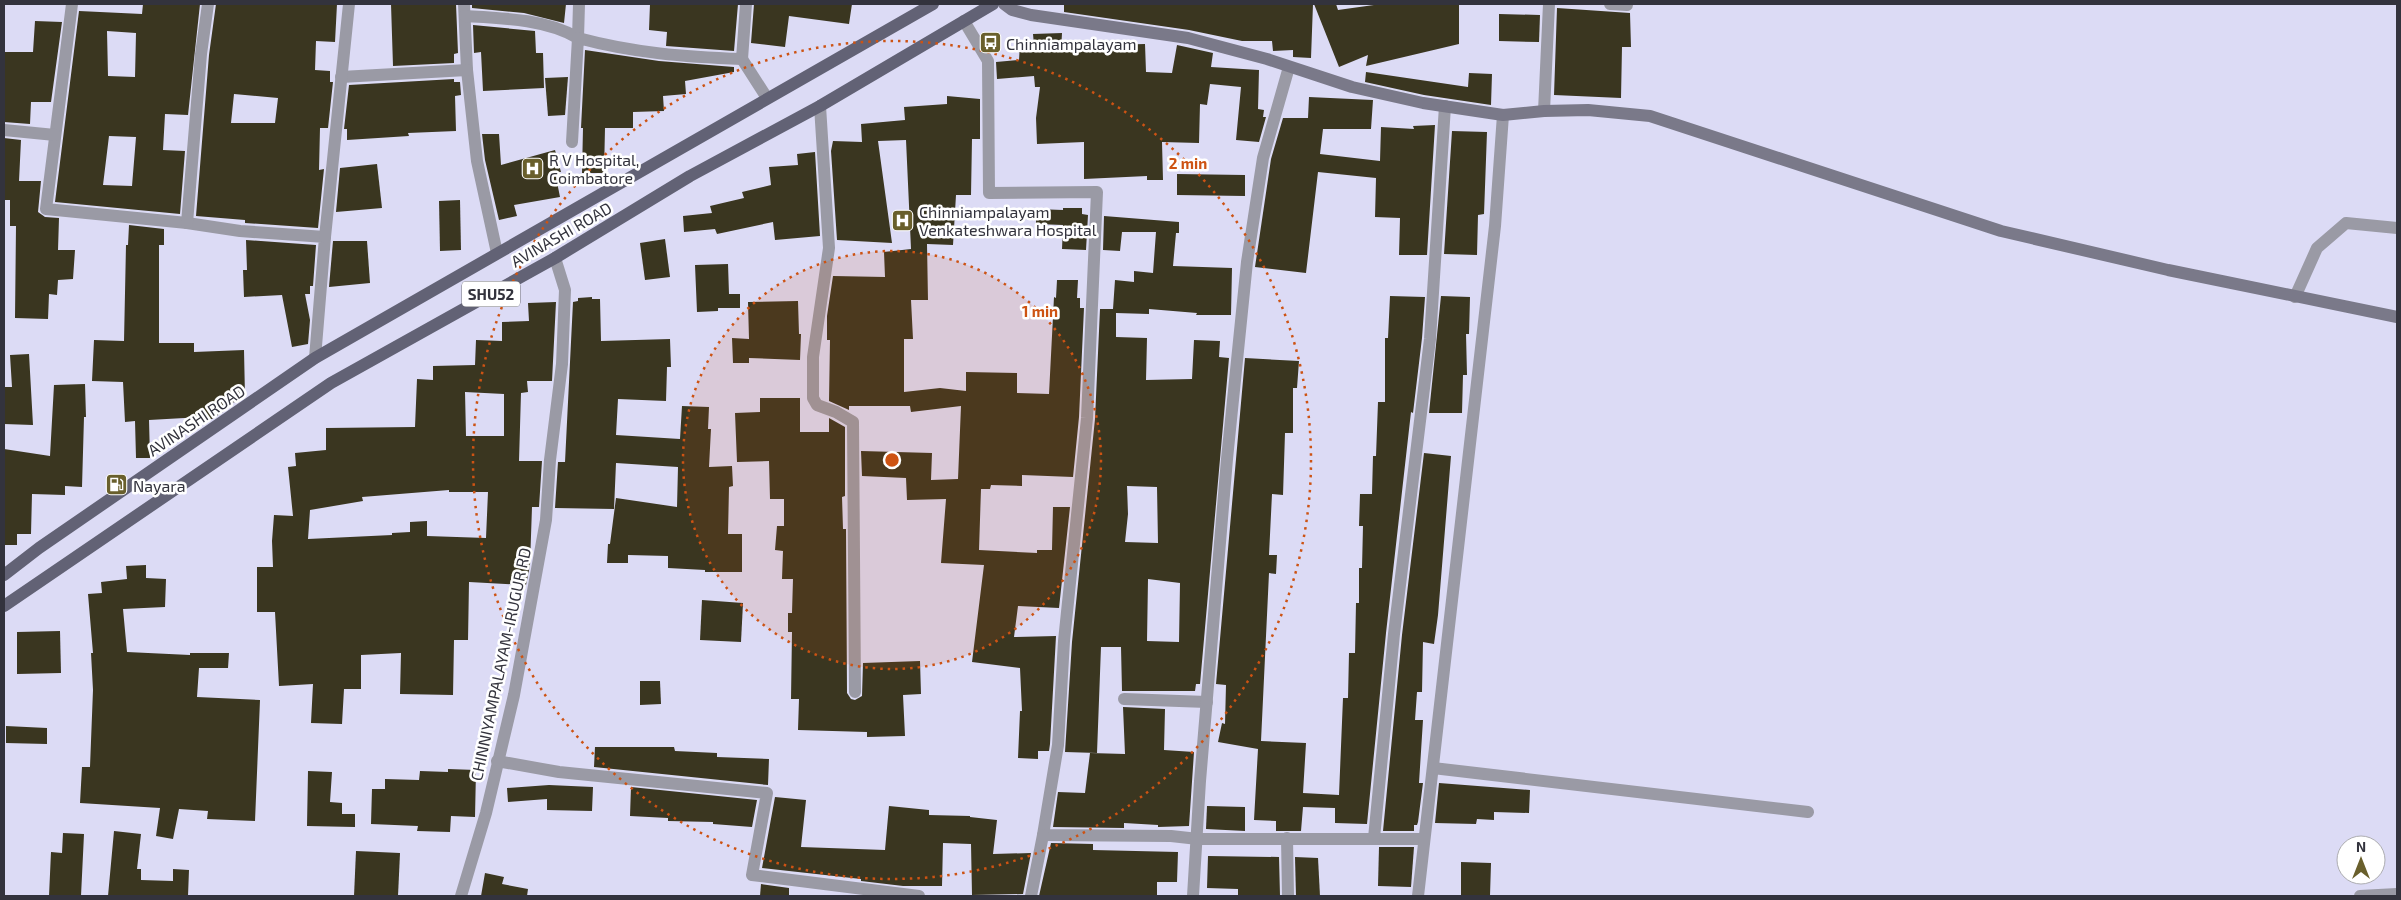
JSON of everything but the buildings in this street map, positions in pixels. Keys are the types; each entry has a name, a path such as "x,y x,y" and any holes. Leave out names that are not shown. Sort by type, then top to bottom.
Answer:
{"main road":[{"name":"AVINASHI ROAD","path":"4,575 40,548 315,358 933,4"},
{"name":"AVINASHI ROAD","path":"4,606 331,383 555,258 690,176 820,106 993,4"},
{"path":"1004,4 1012,10 1031,15 1188,38 1352,87 1423,103 1503,115 1544,111 1621,112 1650,116 2001,231 2296,298 2397,317"}],"street":[{"path":"72,4 46,210 283,233 325,235"},
{"path":"191,224 201,54 208,4"},
{"path":"315,358 325,235 349,4"},
{"path":"572,142 580,4"},
{"path":"746,4 742,59 767,98"},
{"path":"1544,111 1548,4"},
{"path":"1610,4 1627,5"},
{"path":"497,253 477,161 464,10 490,18 565,31 578,38 608,46 672,56 742,59"},
{"path":"964,20 988,61 989,193 1097,192 1087,418 1064,641 1058,745 1031,896"},
{"path":"1193,896 1198,839 1199,796 1227,459 1247,262 1263,158 1289,67"},
{"path":"341,77 468,71"},
{"path":"820,106 829,248 813,357 813,398 816,405 836,412 853,422 855,692"},
{"path":"1374,838 1394,634 1430,339 1445,106"},
{"path":"1418,896 1423,839 1433,768 1495,226 1503,115"},
{"path":"4,130 55,135"},
{"path":"2296,298 2318,248 2346,223 2397,228"},
{"name":"CHINNIYAMPALAYAM-IRUGUR RD","path":"461,896 486,813 514,695 546,520 550,460 562,364 565,290 555,258"},
{"path":"1124,699 1207,702"},
{"path":"497,761 559,772 766,793 752,876 919,896"},
{"path":"1433,768 1808,812"},
{"path":"1043,835 1171,836 1198,839 1423,839"},
{"path":"1287,838 1288,896"},
{"path":"2360,896 2397,894"}],"place":[{"name":"Chinniampalayam","path":"990,43"},
{"name":"R V Hospital, Coimbatore","path":"533,168"},
{"name":"Chinniampalayam Venkateshwara Hospital","path":"903,220"},
{"name":"Nayara","path":"117,485"}]}
